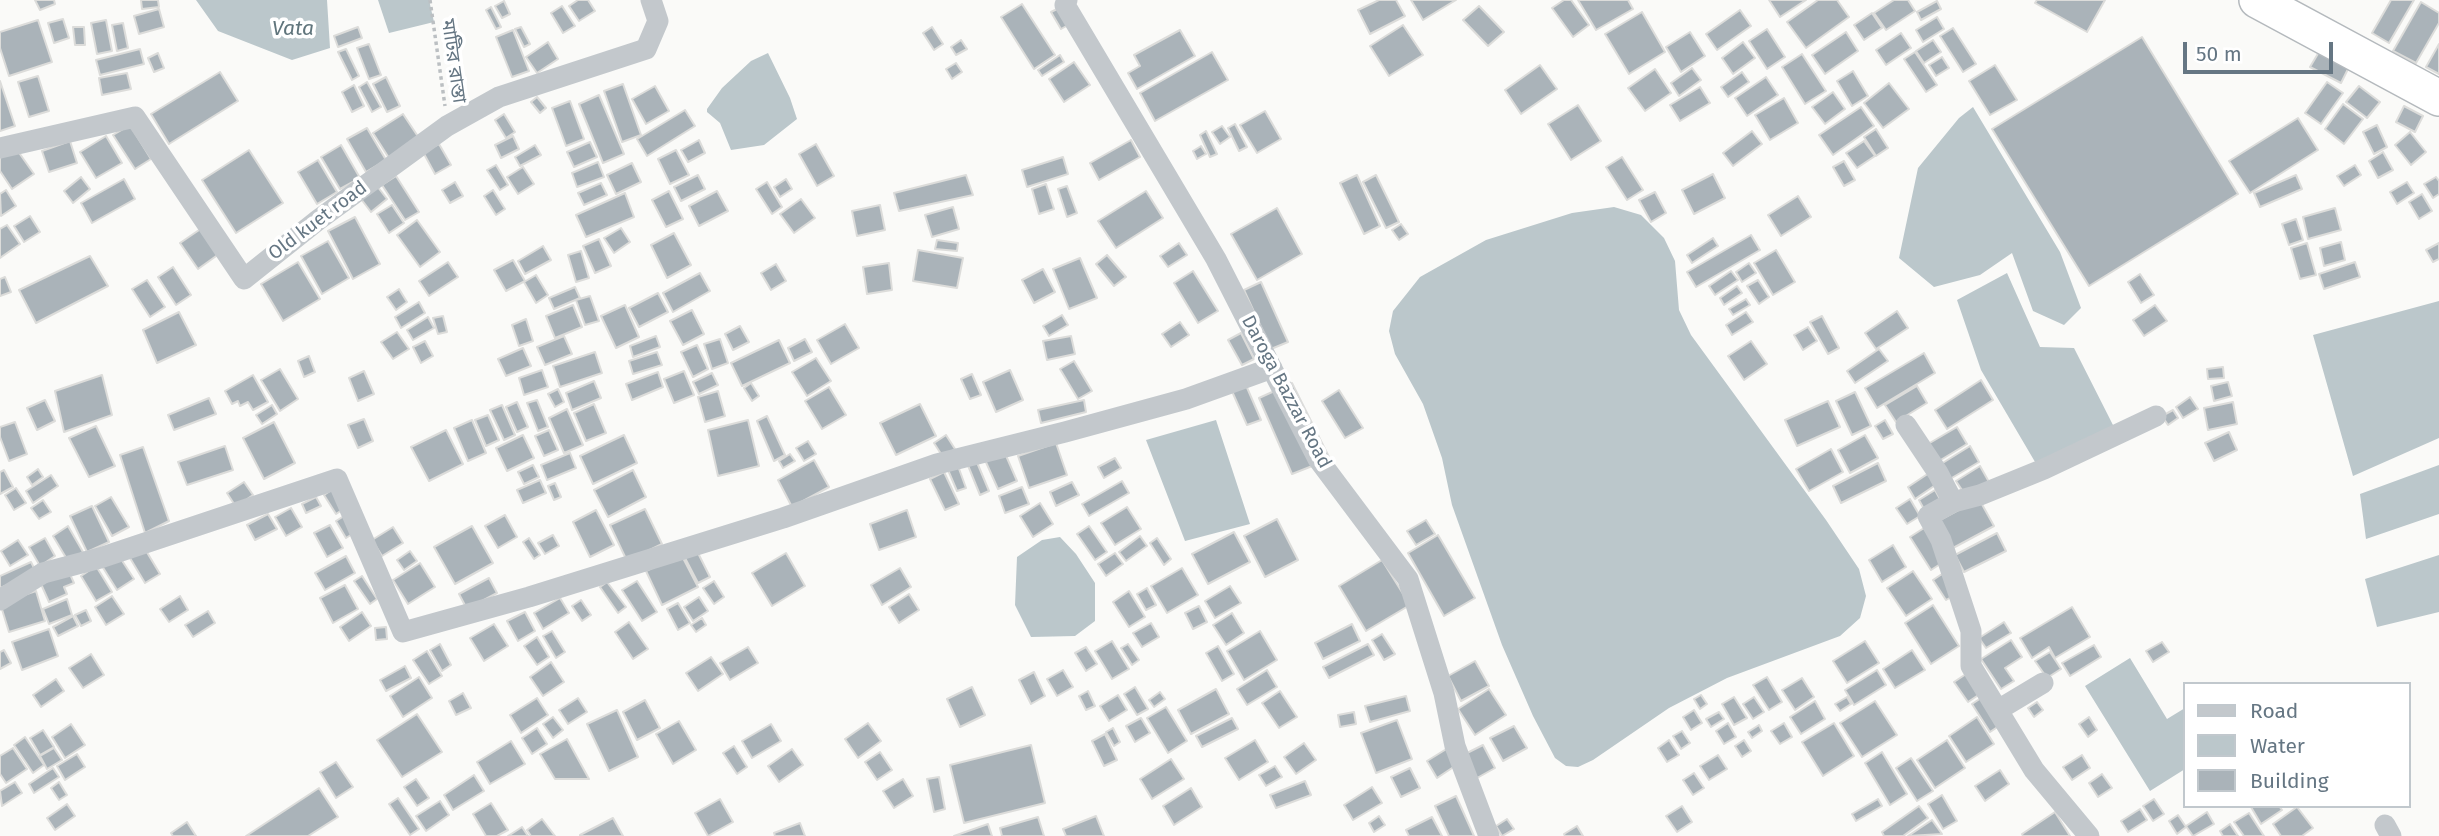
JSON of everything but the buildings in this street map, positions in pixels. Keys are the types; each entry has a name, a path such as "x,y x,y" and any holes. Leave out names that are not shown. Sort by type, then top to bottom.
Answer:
{"highway":[{"path":"2257,0 2439,98"}],"street":[{"name":"Old kuet road","path":"0,148 135,117 244,279 318,220 447,126 499,97 646,49 658,21 650,0"},
{"name":"Daroga Bazzar Road","path":"1067,0 1065,5 1216,259 1318,459 1408,579 1444,693 1455,746 1489,836"},
{"path":"0,600 43,573 100,558 337,480 403,632 529,597 783,518 937,464 1172,402 1272,368"},
{"path":"2089,836 2034,770 1971,666 1970,631 1944,551 1928,516 1953,502 1980,495 2044,469 2156,416"},
{"path":"1906,425 1938,473 1953,502"},
{"path":"1998,710 2043,683"}],"path":[{"name":"মাটির রাস্তা","path":"430,0 447,126"}],"water":[{"name":"Vata","path":"196,0 327,0 330,48 292,60 218,31"},
{"path":"378,0 429,0 434,22 389,33"},
{"path":"768,53 797,119 764,145 731,150 720,123 707,109 722,88 751,61"},
{"path":"1973,107 2060,252 2081,308 2064,325 2033,311 2012,253 1980,275 1934,287 1899,258 1918,168 1959,118"},
{"path":"1614,207 1641,215 1664,238 1675,261 1679,310 1691,335 1859,569 1866,596 1860,618 1840,636 1727,678 1669,708 1593,760 1578,767 1566,766 1555,758 1502,645 1452,505 1442,458 1423,404 1395,354 1389,331 1393,311 1420,277 1486,240 1572,213"},
{"path":"2007,273 2040,347 2074,348 2115,429 2038,467 1981,370 1957,300"},
{"path":"2439,301 2439,438 2353,476 2313,335"},
{"path":"1216,420 1250,524 1185,541 1146,440"},
{"path":"2439,465 2439,514 2366,539 2360,494"},
{"path":"1060,537 1076,554 1095,583 1095,621 1075,636 1031,637 1015,605 1017,557 1042,540"},
{"path":"2439,555 2439,612 2377,627 2365,579"},
{"path":"2130,658 2167,719 2184,709 2184,770 2150,791 2085,686"}]}
